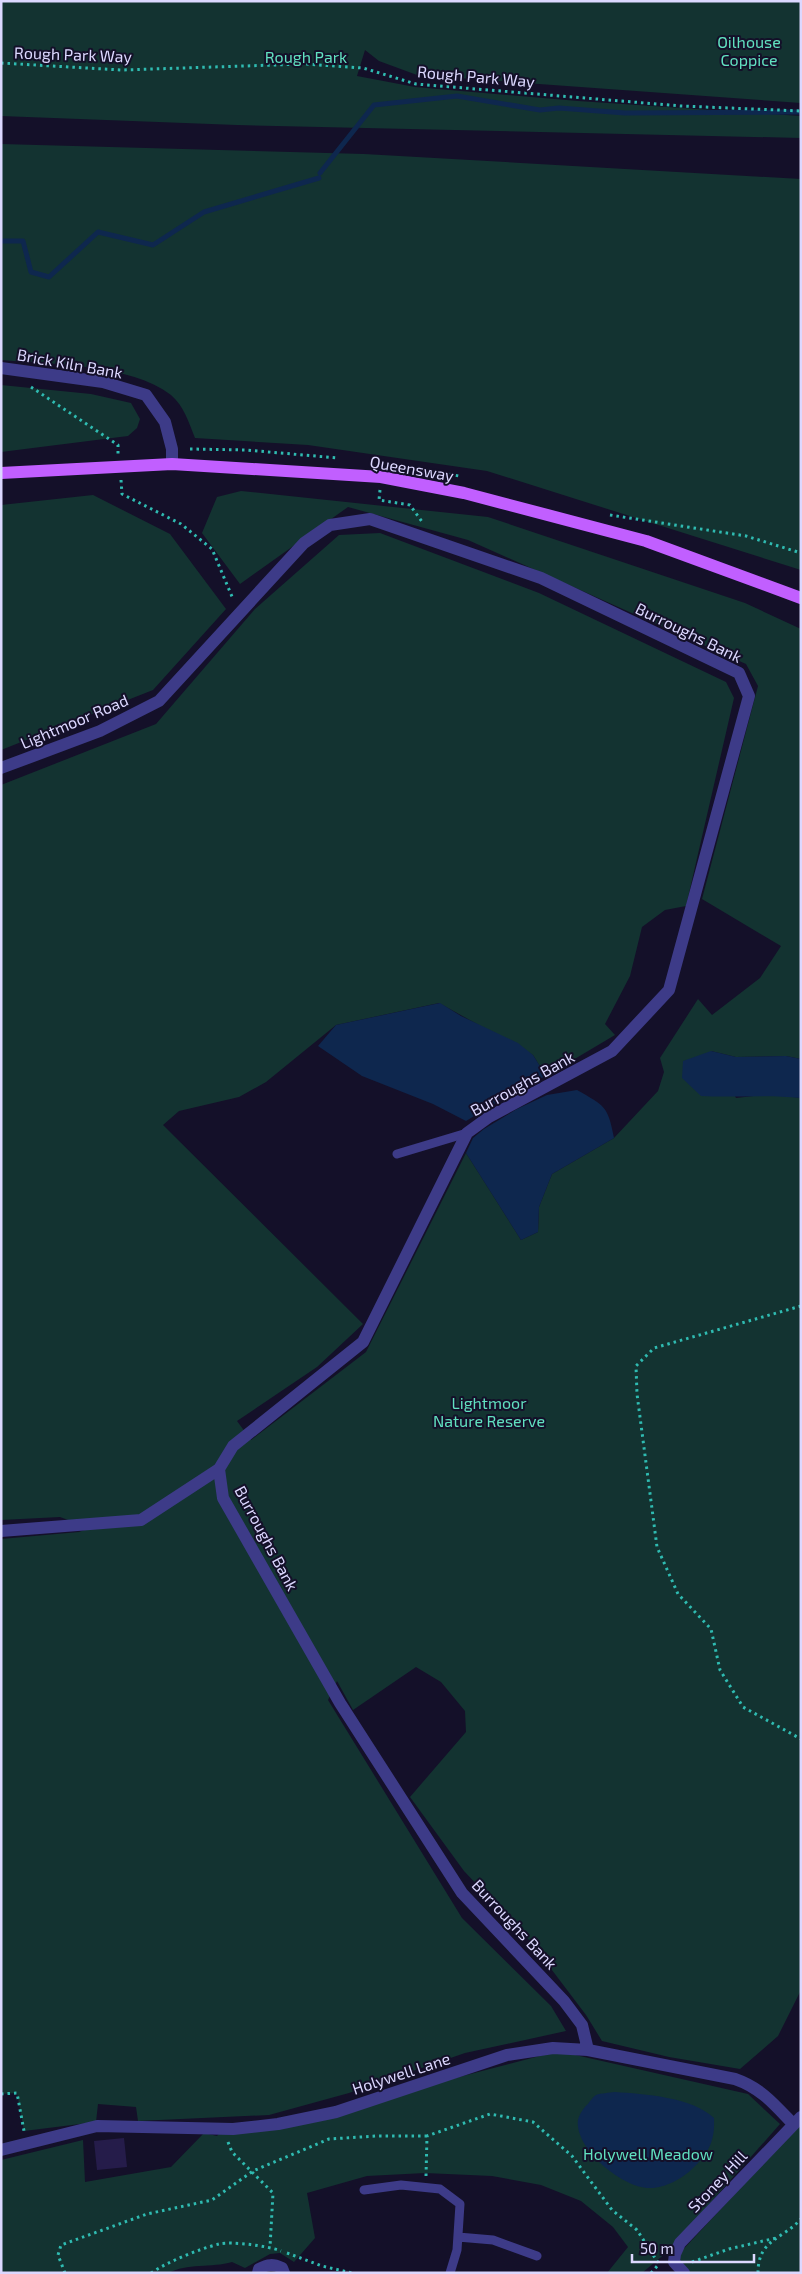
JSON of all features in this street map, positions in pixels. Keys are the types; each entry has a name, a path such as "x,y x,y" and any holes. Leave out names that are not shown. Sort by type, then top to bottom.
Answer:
{"main road":[{"name":"Queensway","path":"1,473 172,464 381,477 464,493 646,541 801,598"}],"street":[{"name":"Brick Kiln Bank","path":"1,368 103,382 146,395 165,422 172,449 172,464"},
{"name":"Burroughs Bank","path":"240,613 304,543 330,524 370,519 541,578 740,672 749,696 669,990 612,1052 489,1117 467,1133 363,1342 233,1446 219,1469 222,1498 340,1703 462,1893 564,2001 582,2025 588,2050"},
{"name":"Lightmoor Road","path":"1,768 100,731 159,700 240,613"},
{"path":"1,1531 141,1520 219,1469"},
{"name":"Holywell Lane","path":"1,2150 97,2126 233,2129 278,2124 336,2112 507,2055 553,2048 588,2050 752,2085 797,2120"},
{"name":"Stoney Hill","path":"680,2270 674,2262 680,2243 797,2120"},
{"path":"258,2273 259,2269 265,2265 274,2264 282,2268 284,2273"}],"lane":[{"path":"397,1154 467,1133"},
{"path":"364,2190 401,2185 440,2189 460,2204 457,2250 450,2273"},
{"path":"458,2237 493,2240 537,2256"}],"path":[{"name":"Rough Park Way","path":"1,63 122,70 305,64 363,68 416,84 681,106 801,111"},
{"path":"27,384 118,444 122,494 180,524 212,549 240,613"},
{"path":"381,477 379,500 410,505 436,542"},
{"path":"801,1306 654,1348 636,1366 636,1375 657,1547 678,1594 711,1629 720,1670 743,1707 801,1739"},
{"path":"1,2094 17,2093 26,2144"},
{"path":"65,2273 58,2255 61,2246 147,2214 212,2200 253,2172 330,2139 376,2136 427,2136 490,2114 533,2122 572,2156 612,2210 637,2230 659,2264"},
{"path":"226,2136 232,2152 273,2193 270,2247"},
{"path":"426,2188 427,2136"},
{"path":"758,2273 759,2256 768,2242 791,2230 801,2219"},
{"path":"680,2270 729,2249 776,2238"}],"green space":[{"path":"1,1 801,1 801,103 417,75 379,61 365,50 357,76 415,87 578,101 801,116 801,138 237,125 1,116"},
{"path":"1,144 364,154 801,179 801,570 487,471 308,445 195,438 186,415 176,399 154,385 113,371 89,367 1,360"},
{"path":"1,385 91,394 131,403 140,419 137,428 128,436 1,452"},
{"name":"Lightmoor Nature Reserve","path":"241,491 488,517 745,603 801,629 801,1059 786,1056 736,1057 711,1051 736,1098 771,1094 801,1098 801,1990 778,2036 740,2069 669,2057 602,2041 586,2015 530,1941 464,1871 410,1797 466,1732 465,1711 441,1682 416,1667 353,1710 337,1681 328,1700 462,1918 551,2006 566,2031 465,2053 349,2093 269,2115 138,2121 136,2107 98,2104 96,2122 24,2131 17,2093 1,2094 1,1539 79,1532 90,1528 60,1517 1,1520 1,785 156,724 255,609 339,535 380,533 539,593 726,682 734,698 686,906 665,910 642,927 630,976 605,1024 615,1035 546,1076 533,1055 439,1003 336,1025 266,1082 239,1097 179,1111 163,1125 363,1324 317,1367 237,1421 251,1440 366,1352 466,1153 521,1240 538,1232 539,1207 552,1174 614,1138 658,1091 664,1072 660,1058 698,999 712,1015 760,978 781,946 702,899 758,686 746,664 468,540 348,507 240,584 202,533 217,497"},
{"path":"93,495 170,534 226,609 153,690 1,750 1,505"},
{"name":"Holywell Meadow","path":"555,2052 748,2094 780,2124 667,2252 642,2273 607,2273 628,2247 613,2227 581,2201 541,2185 492,2176 425,2173 367,2176 307,2193 315,2238 294,2262 280,2253 270,2254 245,2268 232,2262 183,2268 169,2273 1,2273 1,2160 83,2140 85,2182 171,2167 204,2133 217,2136 223,2129 278,2124"},
{"path":"801,2123 801,2273 687,2273 678,2255"}],"water":[{"path":"440,1003 461,1016 518,1043 533,1055 546,1076 524,1086 466,1121 433,1104 362,1076 318,1046 336,1025"},
{"path":"711,1051 736,1057 786,1056 801,1059 801,1098 701,1096 682,1078 683,1061"},
{"path":"577,1090 604,1108 610,1119 614,1138 552,1174 539,1207 538,1232 521,1240 466,1153 473,1138 517,1109 547,1095"},
{"path":"615,2092 667,2098 693,2105 705,2111 714,2118 712,2140 707,2152 698,2163 679,2179 656,2188 640,2187 615,2175 592,2155 579,2131 578,2120 583,2109 596,2095"}],"building":[{"path":"124,2138 127,2167 97,2170 94,2141"}],"waterway":[{"path":"320,173 374,105 457,96 540,110 559,108 625,113 801,112"},
{"path":"1,241 23,241 31,272 49,277 98,232 153,245 204,212 319,178"}],"park label":[{"name":"Oilhouse Coppice","path":"749,50"},
{"name":"Rough Park","path":"306,56"}]}
